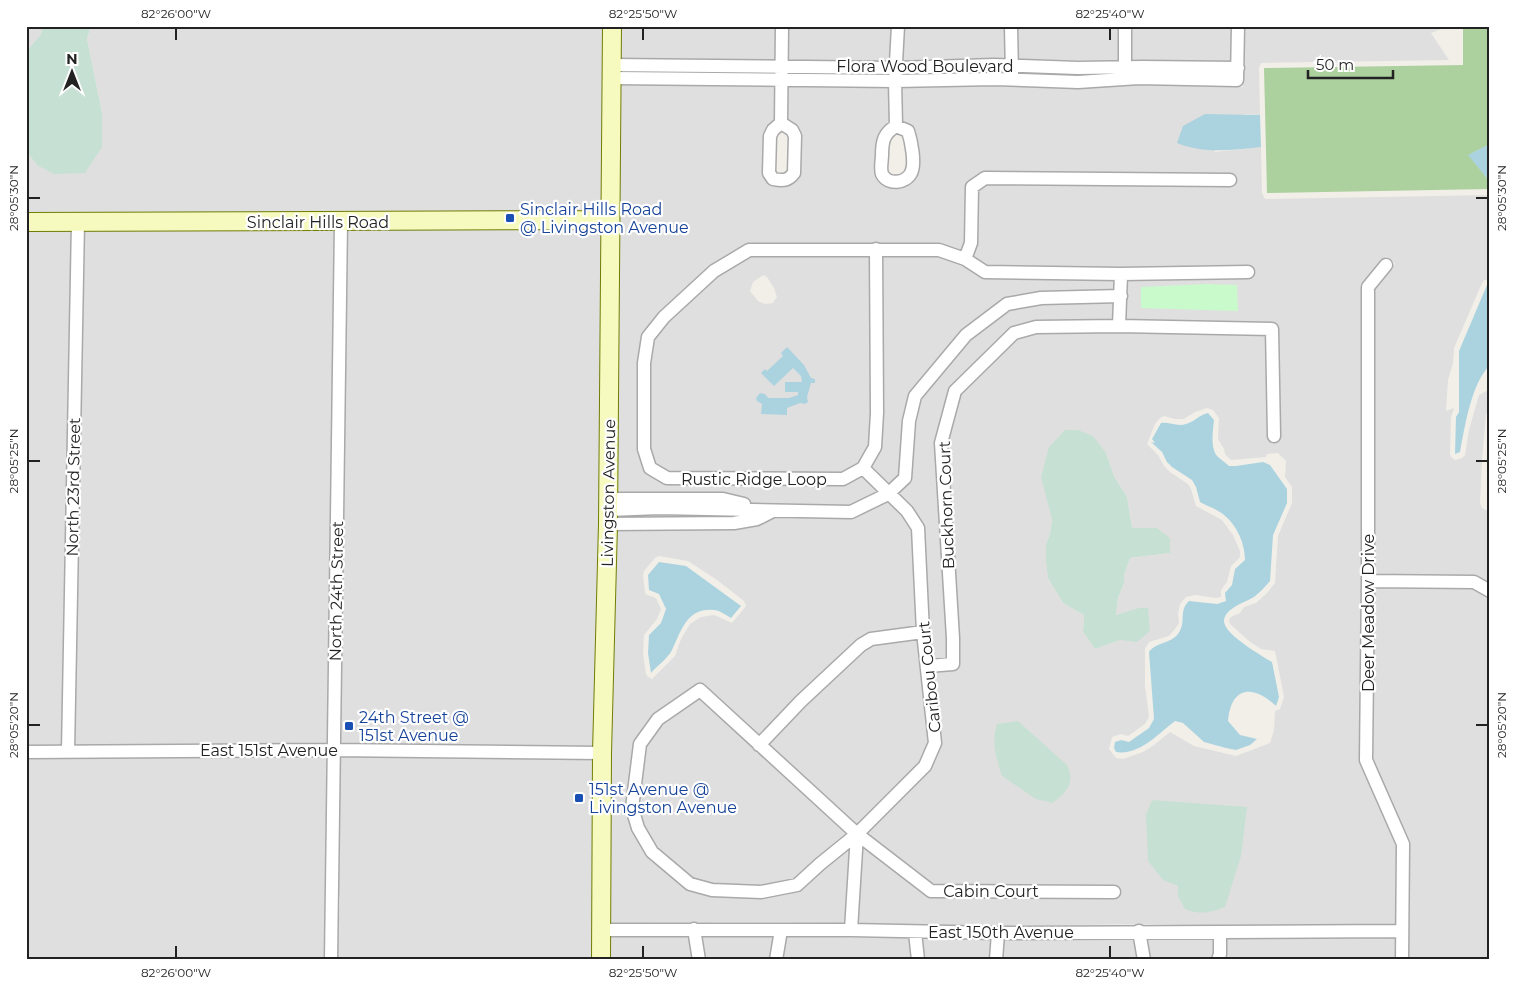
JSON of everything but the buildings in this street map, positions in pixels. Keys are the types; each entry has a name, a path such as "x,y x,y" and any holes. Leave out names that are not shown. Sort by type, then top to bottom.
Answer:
{"street":[{"name":"Livingston Avenue","path":"601,960 602,753 608,511 612,26"},
{"path":"781,123 782,26"},
{"path":"896,126 895,81 898,26"},
{"path":"1011,26 1012,79"},
{"path":"1125,26 1125,73"},
{"name":"Flora Wood Boulevard","path":"612,71 781,66 896,68 1012,66 1078,68 1125,73 1237,74 1238,26"},
{"name":"Flora Wood Boulevard","path":"612,71 781,80 1012,79 1078,82 1125,73"},
{"path":"965,259 971,243 972,188 985,178 1230,180"},
{"name":"Sinclair Hills Road","path":"26,222 610,220"},
{"name":"North 23rd Street","path":"68,752 78,222"},
{"name":"North 24th Street","path":"332,960 341,222"},
{"path":"876,249 877,413 875,447 863,468 888,494"},
{"name":"Rustic Ridge Loop","path":"863,468 844,479 667,478 650,468 644,449 644,363 648,337 664,317 714,271 750,250 939,250 965,259 985,272 1121,274 1248,272"},
{"name":"Deer Meadow Drive","path":"1386,265 1368,287 1366,760 1403,844 1402,960"},
{"path":"1119,326 1121,274"},
{"path":"608,511 723,499 773,511 851,512 888,494 905,478 910,421 915,396 966,335 1007,304 1041,298 1121,296"},
{"name":"Buckhorn Court","path":"928,666 953,664 941,443 955,391 1014,333 1036,327 1119,326 1272,329 1274,436"},
{"name":"Caribou Court","path":"759,745 700,690 658,719 640,744 632,808 638,828 652,852 690,884 712,890 761,892 797,886 820,864 857,834 925,766 935,743 923,632 918,528 907,511 888,494"},
{"path":"608,511 734,523 757,519 773,511"},
{"path":"1368,581 1474,582 1490,591"},
{"path":"759,745 801,701 861,645 871,639 923,632"},
{"name":"Cabin Court","path":"759,745 857,834 931,891 1114,892"},
{"name":"East 151st Avenue","path":"26,752 334,750 602,753"},
{"path":"851,930 857,834"},
{"name":"East 150th Avenue","path":"601,930 851,930 998,933 1401,931"},
{"path":"694,930 699,960"},
{"path":"776,960 781,930"},
{"path":"1139,931 1144,960"},
{"path":"915,932 918,960"},
{"path":"996,960 998,933"},
{"path":"1218,960 1220,954 1220,933"}],"shaded area":[{"path":"26,26 43,26 41,34 26,52"},
{"path":"91,26 606,26 604,214 26,216 26,151 37,165 102,113 87,39"},
{"path":"618,26 776,26 775,60 617,58"},
{"path":"787,26 892,26 890,61 787,60"},
{"path":"903,26 1005,26 1006,59 902,61"},
{"path":"1017,26 1119,26 1120,61 1018,59"},
{"path":"1131,26 1232,26 1232,61 1131,61"},
{"path":"1244,26 1449,26 1431,33 1449,60 1261,63 1259,68 1260,115 1245,114 1214,152 1261,147 1262,193 1265,199 1490,195 1490,280 1484,280 1482,283 1454,348 1453,363 1448,380 1446,411 1454,408 1451,417 1450,454 1455,460 1465,455 1469,430 1479,395 1490,389 1490,410 1486,414 1482,459 1480,503 1482,508 1490,512 1490,584 1475,576 1374,574 1374,290 1395,264 1386,256 1364,282 1360,759 1397,845 1396,925 1220,926 1143,924 998,926 776,922 607,923 618,85 775,87 775,120 768,127 769,183 780,187 793,184 800,174 801,136 797,127 787,119 786,87 889,88 890,122 883,128 877,139 876,173 884,185 898,189 911,183 918,171 917,138 913,128 902,121 901,88 994,86 1078,88 1139,85 1243,87","holes":["763,275 767,277 777,297 773,303 765,304 758,301 750,291 753,282","1207,408 1213,410 1219,418 1218,439 1225,454 1231,460 1266,457 1267,454 1278,453 1286,461 1285,477 1292,487 1292,503 1278,536 1275,583 1256,603 1244,607 1240,613 1229,620 1230,624 1249,641 1261,649 1275,651 1284,697 1280,709 1275,711 1274,730 1270,743 1236,756 1194,746 1170,732 1143,752 1123,759 1116,758 1109,749 1112,737 1121,734 1128,736 1145,724 1149,717 1145,686 1145,649 1149,642 1169,636 1175,629 1179,623 1180,604 1186,597 1195,595 1221,597 1221,590 1227,582 1231,566 1240,557 1240,551 1233,535 1222,520 1196,506 1188,484 1170,472 1158,455 1147,444 1155,424 1160,418 1164,416 1184,419 1195,412","1106,453 1114,476 1127,497 1132,528 1157,528 1170,553 1130,558 1118,598 1116,615 1147,608 1120,640 1095,649 1083,632 1084,615 1063,603 1048,578 1046,544 1050,534 1052,519","659,556 688,561 717,580 744,601 746,606 732,623 714,615 701,617 690,624 681,639 675,656 652,679 646,674 643,654 644,635 657,619 661,609 656,598 645,593 644,571","1148,840 1210,913 1178,896 1178,886 1148,861"]},
{"path":"597,227 597,232 604,232 597,746 340,743 347,229"},
{"path":"72,228 62,745 26,745 26,229"},
{"path":"84,228 335,229 328,743 74,745"},
{"path":"1374,588 1473,589 1490,600 1490,960 1408,960 1408,841 1372,758"},
{"path":"328,756 326,960 26,960 26,759"},
{"path":"340,756 596,760 595,960 337,960 340,897 338,897"},
{"path":"689,936 693,960 607,960 607,937"},
{"path":"701,936 774,936 770,960 705,960"},
{"path":"786,937 910,938 912,960 782,960"},
{"path":"922,938 993,939 989,960 924,960"},
{"path":"1134,938 1137,960 1002,960 1004,939"},
{"path":"1146,938 1214,939 1214,953 1212,960 1150,960"},
{"path":"1396,938 1396,960 1225,960 1226,939"}],"green space":[{"path":"43,26 91,26 87,39 102,113 102,147 85,173 54,174 37,165 26,151 26,52 41,34"},
{"path":"1463,26 1490,26 1490,144 1469,155 1490,182 1490,189 1267,193 1264,68 1463,65"},
{"path":"1207,284 1237,285 1238,311 1141,308 1141,287"},
{"path":"1065,430 1078,430 1093,436 1106,453 1114,476 1127,497 1132,528 1157,528 1170,538 1170,553 1130,558 1124,575 1124,583 1118,598 1116,615 1139,608 1148,608 1150,631 1137,642 1120,640 1095,649 1083,632 1084,615 1063,603 1048,578 1046,544 1050,534 1052,519 1041,477 1049,447"},
{"path":"1018,721 1067,765 1070,771 1070,782 1066,791 1053,803 1036,799 1002,776 994,744 997,724"},
{"path":"1152,800 1247,807 1241,856 1225,907 1205,912 1185,909 1178,896 1178,886 1163,880 1148,861 1146,815"}],"water":[{"path":"1205,114 1260,115 1261,147 1208,150 1177,143 1183,126"},
{"path":"1490,144 1490,182 1468,155"},
{"path":"1487,285 1490,285 1490,365 1483,373 1473,394 1460,452 1455,454 1456,417 1459,412 1459,351"},
{"path":"787,347 804,365 811,378 815,379 815,383 811,383 807,397 808,402 787,408 787,415 761,414 762,404 756,398 760,393 765,394 768,398 789,398 798,395 798,392 785,392 785,382 802,382 801,376 793,368 774,386 761,373 765,369 767,371 783,356 781,353"},
{"path":"1208,413 1214,420 1213,443 1217,456 1229,466 1263,462 1270,465 1287,489 1287,503 1273,535 1270,581 1254,597 1230,610 1224,620 1229,631 1252,650 1272,662 1279,697 1276,706 1259,694 1244,692 1238,695 1230,709 1228,721 1240,735 1257,739 1250,745 1236,750 1204,742 1183,723 1175,721 1141,747 1133,751 1116,752 1114,748 1115,742 1121,740 1129,742 1149,728 1154,719 1149,652 1155,646 1171,640 1178,634 1181,630 1184,609 1189,601 1217,604 1226,601 1225,593 1232,585 1235,569 1245,560 1242,541 1233,524 1215,509 1200,502 1192,480 1172,467 1162,452 1151,442 1155,443 1152,439 1161,423 1183,425"},
{"path":"659,562 686,566 741,606 731,618 714,610 697,612 691,616 682,628 670,653 651,673 648,653 649,635 661,623 666,609 659,594 649,590 648,575"}],"place":[{"name":"Sinclair Hills Road @ Livingston Avenue","path":"510,218"},
{"name":"24th Street @ 151st Avenue","path":"349,726"},
{"name":"151st Avenue @ Livingston Avenue","path":"579,798"}]}
